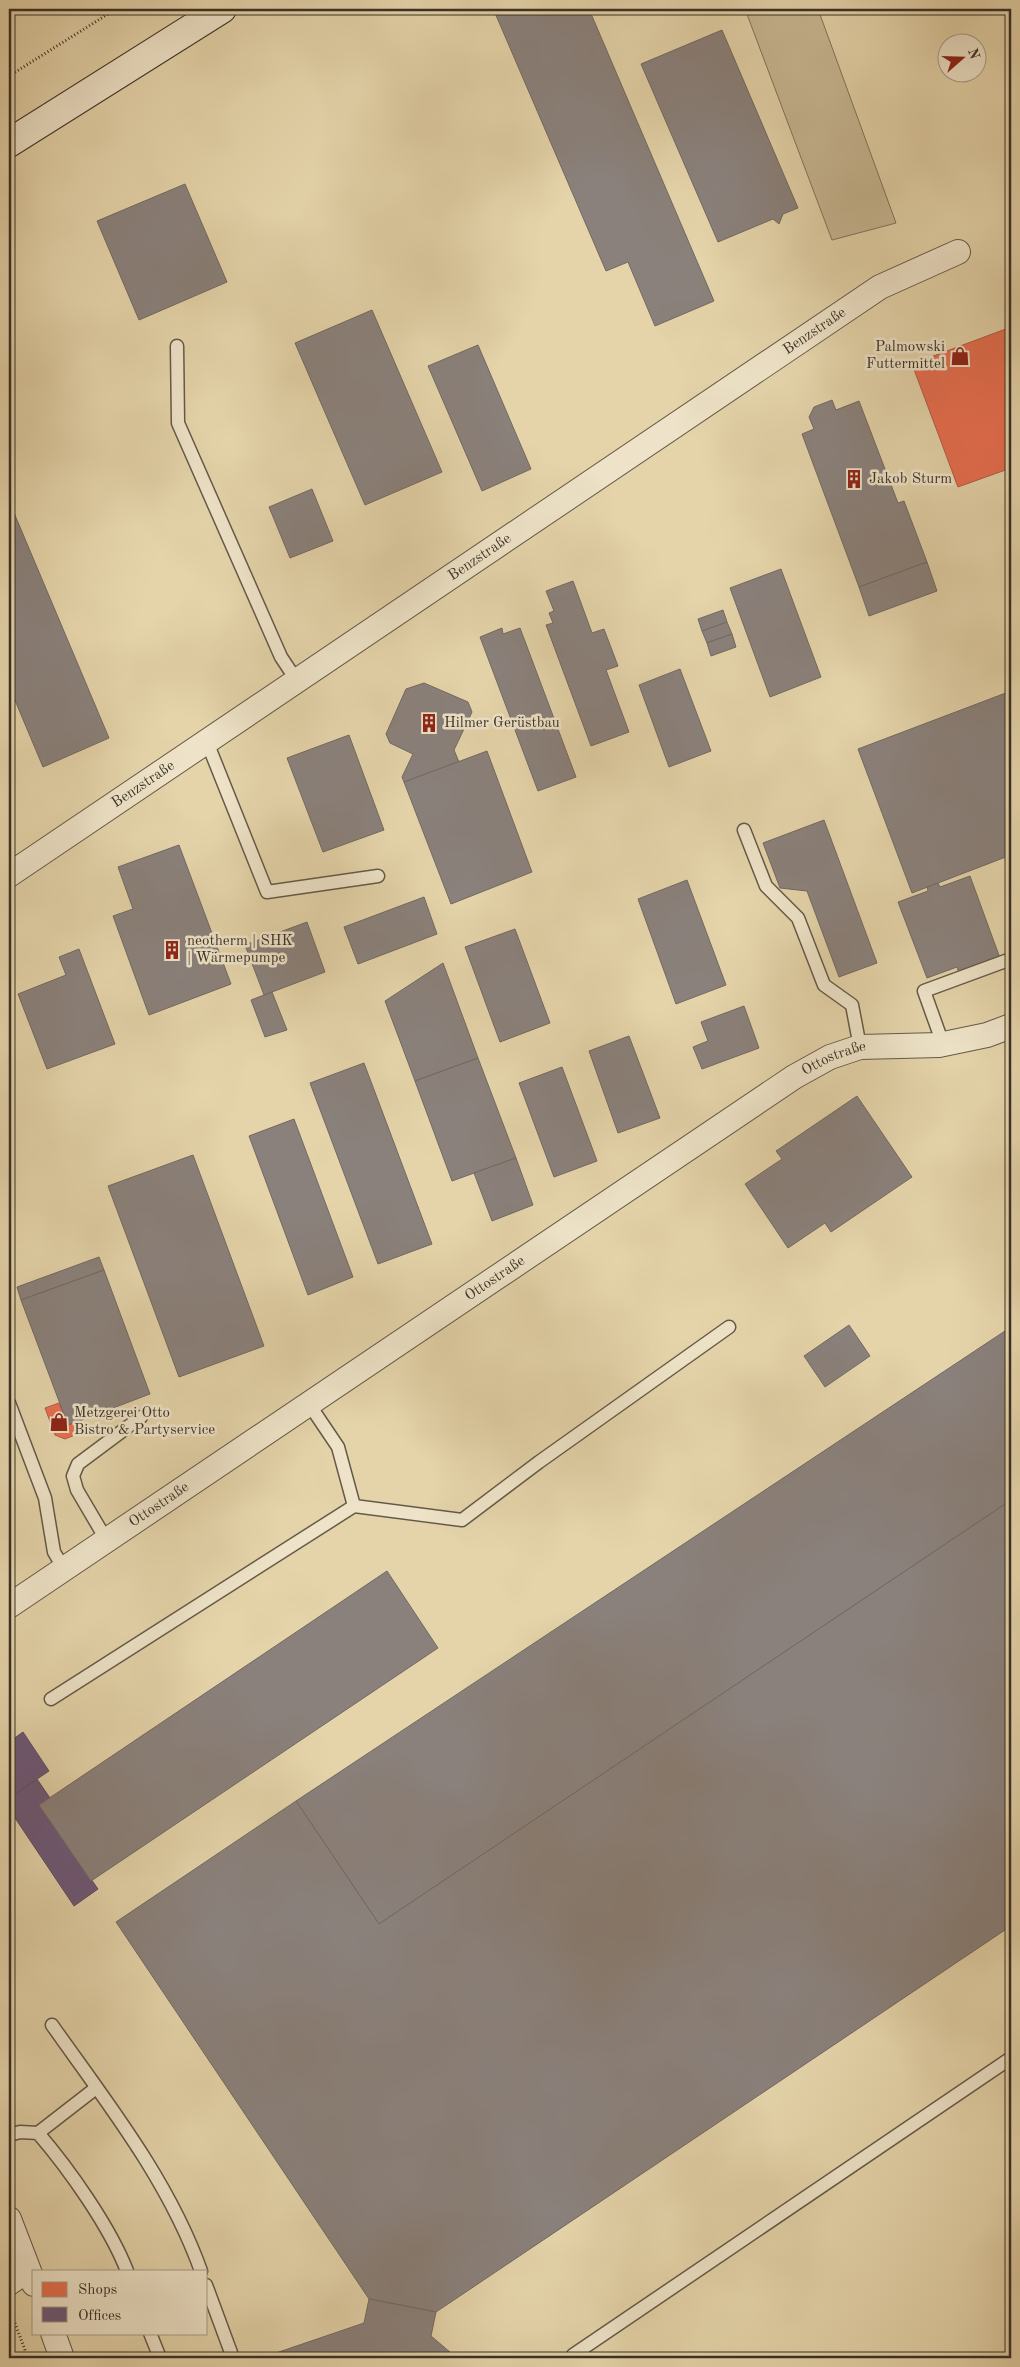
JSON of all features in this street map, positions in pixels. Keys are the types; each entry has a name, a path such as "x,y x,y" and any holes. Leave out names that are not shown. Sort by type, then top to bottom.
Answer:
{"main road":[{"path":"9,143 222,9"}],"street":[{"name":"Benzstraße","path":"9,876 880,287 958,252"},
{"name":"Ottostraße","path":"9,1606 794,1077 830,1057 860,1047 943,1044 987,1035 1011,1026"},
{"path":"9,2219 31,2277 9,2283"},
{"path":"53,2334 62,2358"}],"lane":[{"path":"178,346 178,423 281,657 297,681"},
{"path":"207,742 267,892 378,876"},
{"path":"744,830 766,886 798,918 824,984 852,1006 860,1047"},
{"path":"943,1044 924,992 1011,959"},
{"path":"51,1699 354,1506 462,1520 539,1462 730,1327"},
{"path":"9,1403 45,1498 54,1552 64,1569"},
{"path":"309,1404 338,1447 354,1506"},
{"path":"107,1541 77,1490 73,1476 78,1464 141,1417"},
{"path":"52,2025 148,2160 188,2235 201,2270"},
{"path":"572,2358 573,2355 1011,2058"},
{"path":"9,2135 20,2132 38,2133 96,2088"},
{"path":"38,2133 56,2154 118,2246 127,2270"},
{"path":"208,2290 233,2358"},
{"path":"150,2334 160,2358"}],"path":[{"path":"9,76 116,9"},
{"path":"9,2307 28,2358"}],"shaded area":[{"path":"745,9 818,9 896,223 832,240"}],"building: Shops":[{"path":"1011,327 1011,468 958,487 912,364"},
{"name":"Metzgerei Otto Bistro & Partyservice","path":"59,1403 68,1425 81,1420 85,1431 65,1439 55,1435 45,1408"}],"building: Offices":[{"path":"23,1732 49,1771 9,1798 9,1742"},
{"path":"37,1779 50,1798 39,1805 98,1889 74,1906 9,1809 9,1798"}],"building: Industry":[{"path":"505,9 589,9 714,301 655,326 628,262 606,271 495,13"},
{"path":"722,30 798,208 783,214 779,224 773,219 718,242 641,64"},
{"path":"185,184 227,282 139,320 97,221"},
{"path":"372,310 442,472 365,505 295,343"},
{"path":"478,345 531,469 482,491 428,366"},
{"name":"Jakob Sturm","path":"832,400 836,410 859,401 898,503 904,501 927,562 859,587 802,434 814,429 809,417 814,407"},
{"path":"312,489 333,541 290,558 269,507"},
{"path":"9,501 109,738 43,767 9,686"},
{"path":"927,562 937,591 869,616 859,587"},
{"path":"781,569 821,677 770,697 730,588"},
{"path":"573,581 592,633 604,629 618,666 606,670 629,732 591,746 546,625 553,623 549,613 554,611 546,591"},
{"path":"723,610 727,622 702,631 698,619"},
{"path":"727,622 732,634 707,643 702,631"},
{"path":"502,628 503,634 520,628 576,777 538,791 480,637"},
{"path":"732,634 736,647 711,656 707,643"},
{"path":"680,669 711,751 669,767 639,685"},
{"name":"Hilmer Gerüstbau","path":"424,683 468,702 472,712 454,750 459,762 404,782 402,777 413,754 390,743 386,734 406,689"},
{"path":"1011,691 1011,855 912,893 858,749"},
{"path":"349,735 384,830 323,852 287,758"},
{"path":"487,751 532,872 451,904 404,782"},
{"path":"824,820 877,963 839,977 807,891 780,888 763,843"},
{"name":"neotherm | SHK | Wärmepumpe","path":"179,845 231,984 149,1015 113,916 133,909 118,867"},
{"path":"970,876 1000,958 959,973 957,967 927,978 898,902 928,891 927,887 938,883 940,887"},
{"path":"687,880 726,985 676,1004 638,899"},
{"path":"424,897 437,934 358,964 344,927"},
{"path":"307,922 325,972 264,995 245,945"},
{"path":"515,929 550,1023 500,1042 465,947"},
{"path":"79,949 115,1044 47,1069 18,994 66,975 59,957"},
{"path":"443,963 478,1058 415,1081 385,1001"},
{"path":"272,992 287,1030 265,1037 251,1000"},
{"path":"744,1006 759,1048 702,1069 693,1047 708,1041 701,1022"},
{"path":"629,1036 660,1118 618,1133 589,1051"},
{"path":"478,1058 516,1158 452,1181 415,1081"},
{"path":"364,1063 432,1244 378,1264 310,1083"},
{"path":"562,1067 597,1161 554,1177 519,1083"},
{"path":"857,1096 912,1177 831,1232 825,1223 788,1248 745,1184 782,1159 776,1151"},
{"path":"294,1119 353,1277 308,1295 249,1136"},
{"path":"193,1155 264,1346 179,1377 108,1186"},
{"path":"516,1158 533,1205 492,1221 474,1173"},
{"path":"99,1257 104,1270 21,1300 17,1287"},
{"path":"104,1270 150,1394 68,1425 21,1300"},
{"path":"849,1325 870,1356 825,1387 804,1356"},
{"path":"1011,1327 1011,1500 379,1924 296,1801"},
{"path":"1011,1500 1011,1926 436,2312 369,2299 116,1922 296,1801 379,1924"},
{"path":"387,1571 438,1648 91,1881 39,1805"},
{"path":"369,2299 436,2312 431,2336 457,2358 271,2358 270,2355 364,2323"}],"place":[{"name":"Palmowski Futtermittel","path":"960,356"},
{"name":"Jakob Sturm","path":"854,479"},
{"name":"Hilmer Gerüstbau","path":"429,723"},
{"name":"neotherm | SHK | Wärmepumpe","path":"172,950"},
{"name":"Metzgerei Otto Bistro & Partyservice","path":"59,1422"}]}
